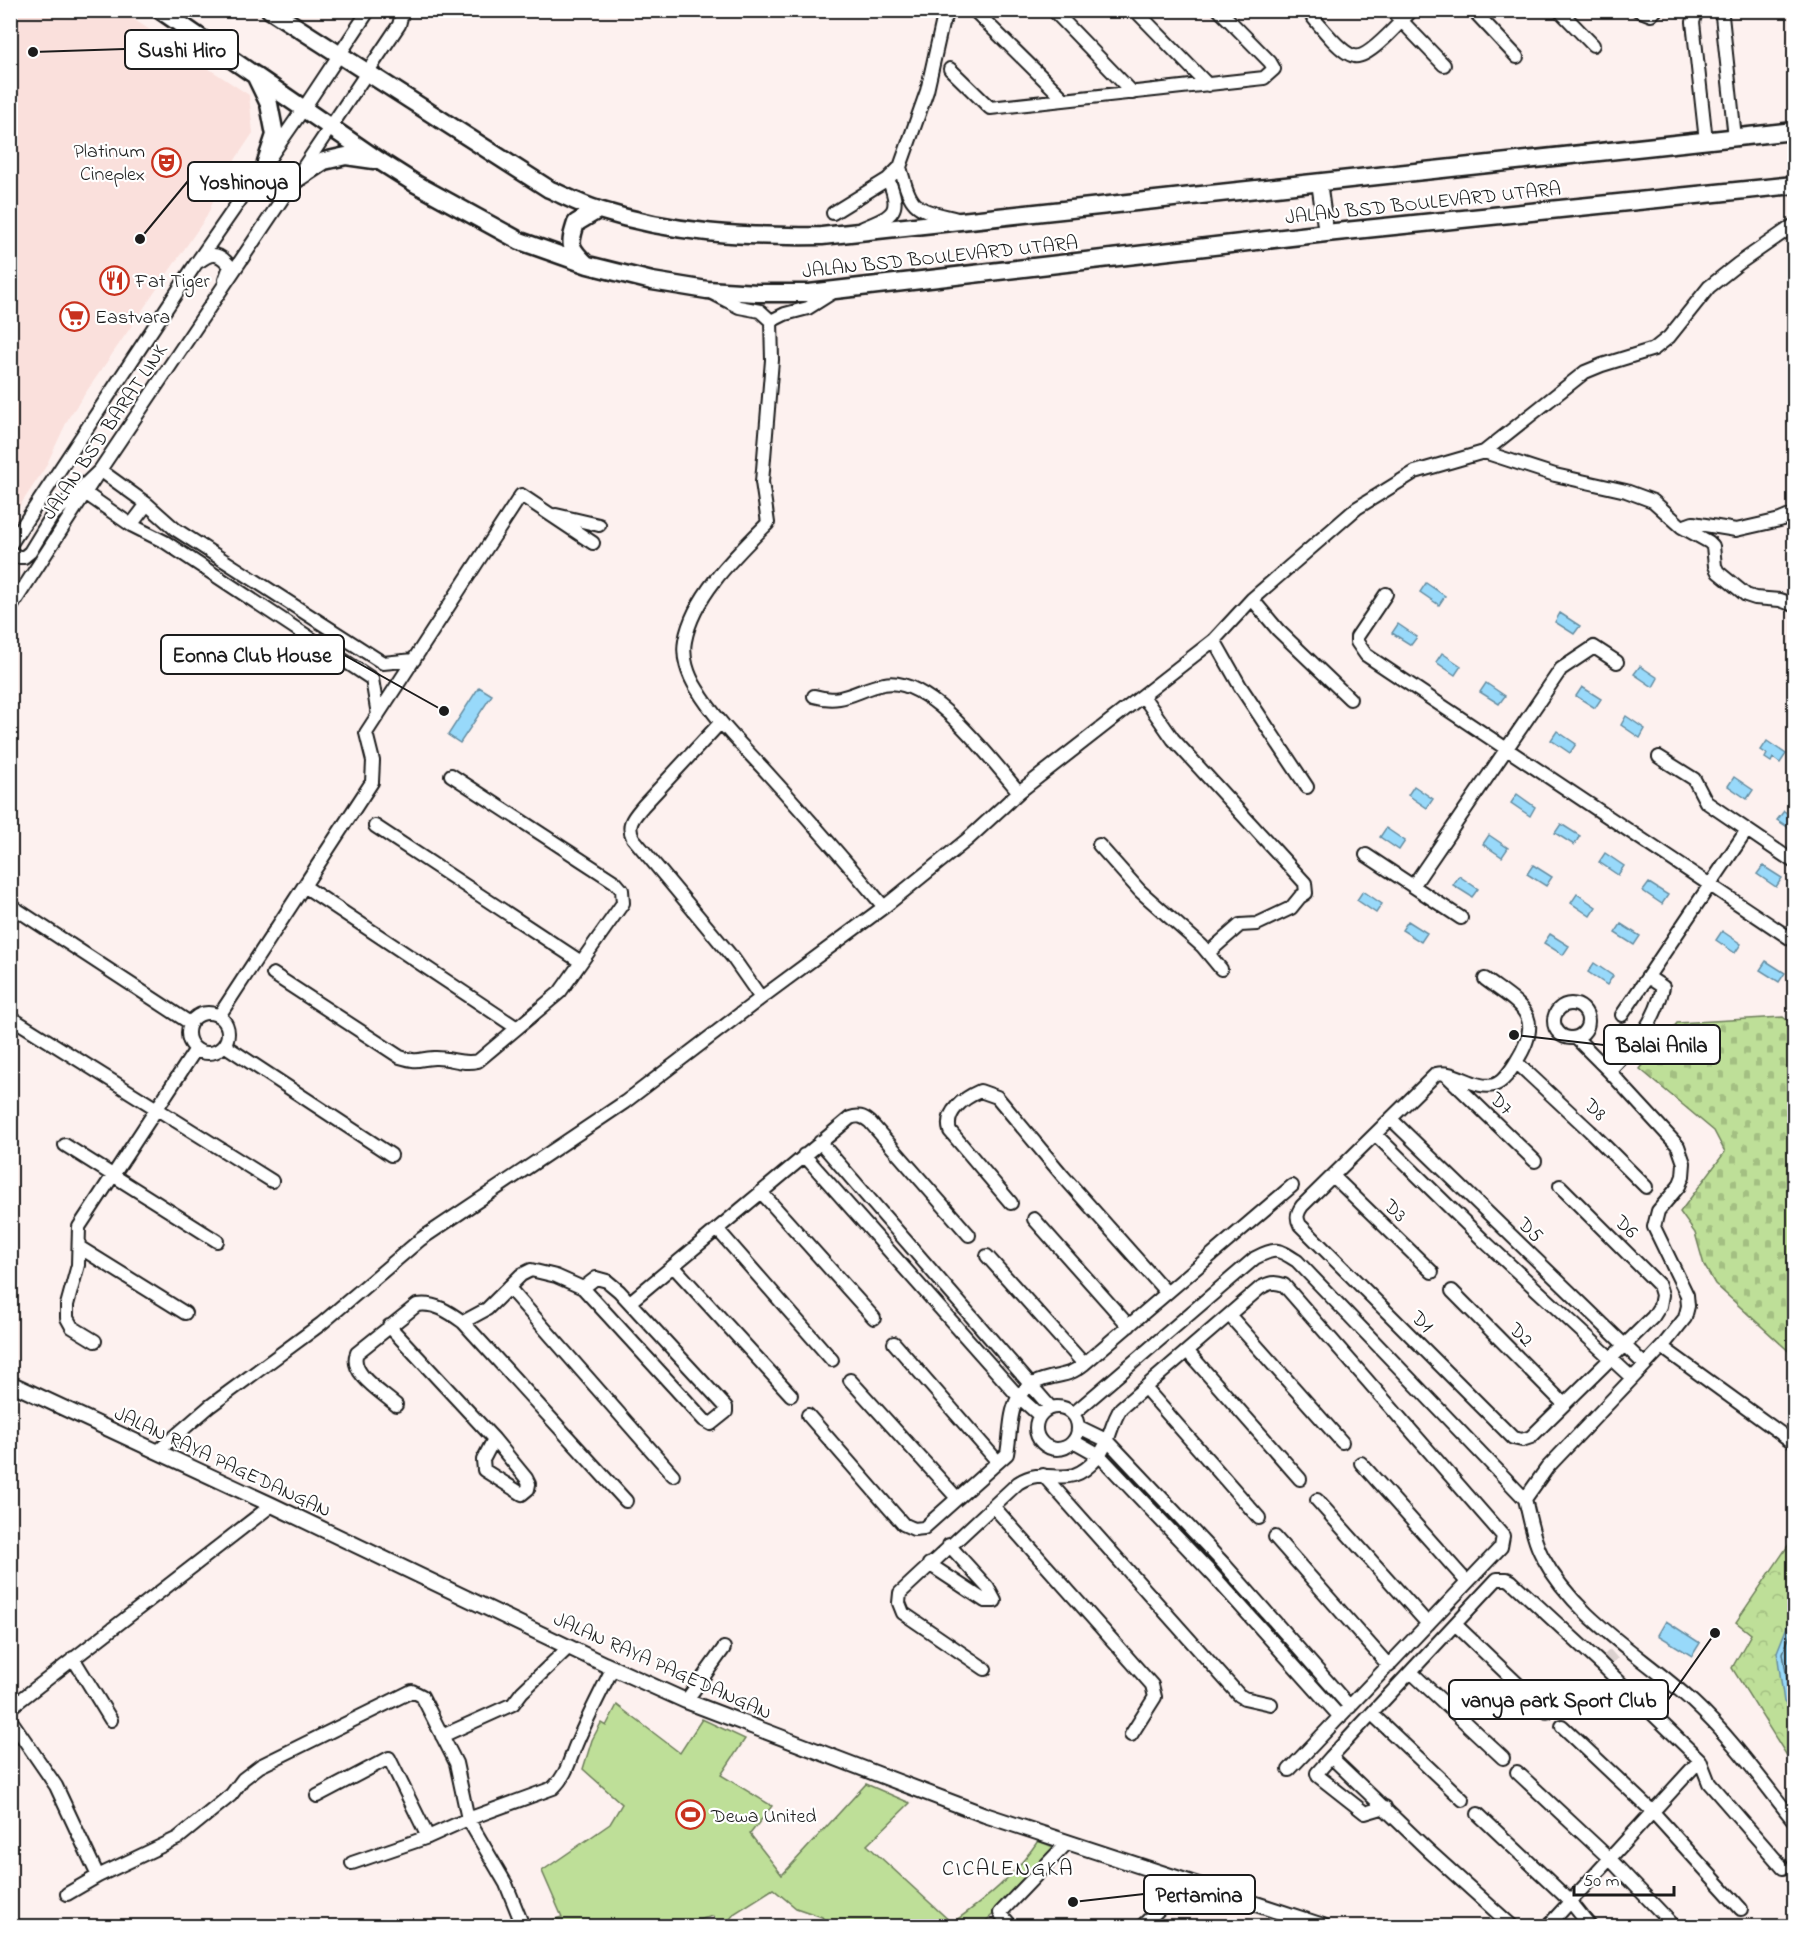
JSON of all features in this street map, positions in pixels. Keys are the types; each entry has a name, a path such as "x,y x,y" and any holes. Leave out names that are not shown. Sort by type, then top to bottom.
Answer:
{"main road":[{"name":"JALAN BSD BOULEVARD UTARA","path":"160,10 378,160 416,184 520,241 588,266 652,281 707,290 809,293 1326,232 1794,185"},
{"name":"JALAN BSD BOULEVARD UTARA","path":"270,10 549,189 598,210 659,225 715,234 765,237 822,236 1794,131"},
{"path":"254,74 269,104 274,135 266,162"},
{"path":"295,180 324,161 346,156 378,160"},
{"path":"588,266 572,249 571,239 576,223 598,210"}],"street":[{"name":"JALAN BSD BARAT LINK","path":"10,545 192,268 304,108 369,10"},
{"name":"JALAN BSD BARAT LINK","path":"10,609 100,470 367,74 399,25 403,10"},
{"path":"833,213 888,179 900,167 927,92 942,24 950,10"},
{"path":"974,10 1065,100"},
{"path":"1053,10 1133,93"},
{"path":"1135,10 1208,85"},
{"path":"950,69 990,108 1264,78 1274,69 1270,62 1219,10"},
{"path":"1307,10 1345,52 1355,57 1366,55 1412,10"},
{"path":"1391,10 1444,65"},
{"path":"1473,10 1517,57"},
{"path":"1559,10 1593,45"},
{"path":"1638,10 1651,15 1656,10"},
{"path":"1697,10 1693,22 1706,141"},
{"path":"1717,10 1722,16 1735,138"},
{"path":"900,167 908,195 915,205 927,211 964,220"},
{"path":"851,232 884,219 893,210 896,198 888,179"},
{"path":"1319,182 1326,232"},
{"path":"158,1451 210,1406 321,1324 421,1239 626,1101 884,907 968,838 1019,792 1214,640 1252,599 1357,508 1415,472 1484,452 1585,372 1654,349 1669,337 1709,287 1794,225"},
{"path":"192,268 207,255 216,254 223,257 230,266 223,288"},
{"path":"771,321 785,314 808,308 839,289"},
{"path":"707,290 739,307 760,311 771,321 772,360 762,482 768,523 706,592 695,612 685,642 685,662 696,688 722,722 884,907"},
{"path":"1484,452 1555,475 1626,491 1653,501 1682,527 1713,546 1715,566 1718,572 1746,595 1780,600 1794,605"},
{"path":"10,552 18,557 24,557 30,552 52,516 100,470 147,504 175,529 382,663 414,660"},
{"path":"85,493 131,525 165,542 372,679"},
{"path":"219,1016 372,782 373,760 366,733 521,495 593,543"},
{"path":"131,525 147,504"},
{"path":"549,513 599,525"},
{"path":"1682,527 1693,523 1736,530 1794,514"},
{"path":"1386,594 1357,637 1357,642 1366,655 1794,941"},
{"path":"1252,599 1278,630 1350,699"},
{"path":"1214,640 1240,686 1307,787"},
{"path":"1413,886 1561,669 1594,647 1617,662"},
{"path":"378,715 372,679 382,663"},
{"path":"814,696 827,700 842,698 885,683 902,683 922,692 945,709 1019,792"},
{"path":"1143,696 1173,739 1305,883 1306,893 1291,908 1257,924 1240,926 1208,952"},
{"path":"722,722 643,806 631,820 629,830 633,838 733,958 761,998"},
{"path":"1659,757 1694,779 1706,802 1794,862"},
{"path":"273,974 400,1057 416,1062 435,1058 466,1064 478,1061 560,992 623,903 622,890 615,882 451,775"},
{"path":"375,826 581,962"},
{"path":"1622,1015 1747,830"},
{"path":"1098,845 1140,891 1208,952 1221,969"},
{"path":"1366,855 1461,918"},
{"path":"304,886 517,1028"},
{"path":"10,905 190,1023"},
{"path":"1609,1071 1637,1042 1659,1007 1663,987 1648,977"},
{"path":"1333,1176 1430,1078 1443,1072 1483,1085 1493,1085 1502,1081 1516,1062 1530,1031 1530,1020 1520,1006 1485,979"},
{"path":"208,1013 219,1016 226,1024 228,1035 224,1046 216,1052 206,1053 196,1050 190,1042 188,1033 190,1023 198,1016 208,1013"},
{"path":"10,1017 272,1181"},
{"path":"1526,1499 1547,1468 1662,1347 1685,1318 1688,1306 1687,1295 1654,1227 1658,1211 1679,1186 1684,1163 1678,1146 1576,1038"},
{"path":"224,1046 391,1155"},
{"path":"95,1341 72,1327 67,1318 67,1305 78,1265 80,1227 196,1050"},
{"name":"D8","path":"1516,1062 1646,1187"},
{"name":"D7","path":"1443,1072 1535,1161"},
{"path":"1011,1203 950,1131 948,1125 953,1110 972,1094 980,1091 997,1097 1063,1176 1167,1293"},
{"path":"630,1302 804,1155 850,1118 856,1116 863,1116 969,1235"},
{"name":"D5","path":"1391,1119 1645,1365"},
{"name":"D5","path":"1376,1135 1483,1240 1632,1378"},
{"path":"820,1143 1050,1407"},
{"path":"65,1145 217,1241"},
{"path":"804,1155 1018,1396 1039,1415"},
{"name":"D1","path":"1333,1176 1302,1206 1297,1215 1300,1225 1513,1438 1522,1440 1531,1437 1564,1404"},
{"name":"D3","path":"1333,1176 1432,1272"},
{"path":"808,1415 908,1527 924,1528 1007,1454 1011,1418 1018,1396 1029,1385 1050,1377 1071,1374 1292,1186"},
{"name":"D6","path":"1560,1186 1659,1285 1662,1295 1660,1306 1653,1317 1624,1345"},
{"path":"761,1192 874,1318"},
{"path":"1034,1219 1129,1326"},
{"path":"718,1230 832,1360"},
{"path":"78,1247 185,1313"},
{"path":"1074,1413 1255,1258 1270,1250 1280,1250 1297,1261 1526,1499 1533,1533 1542,1555 1563,1589 1610,1656 1700,1760 1709,1783 1783,1868"},
{"path":"987,1256 1084,1364"},
{"path":"673,1266 791,1395"},
{"path":"463,1322 487,1309 521,1275 531,1270 556,1276 584,1288 704,1420 711,1424 714,1423 726,1412 726,1407 612,1285 601,1278 593,1280 584,1288"},
{"path":"985,1669 903,1613 900,1609 900,1593 1017,1483 1027,1478 1043,1475 1068,1478 1087,1470 1100,1456 1108,1441 1113,1421 1121,1408 1146,1389 1260,1288 1270,1282 1284,1285 1503,1536 1501,1547 1289,1770"},
{"path":"509,1288 673,1475"},
{"name":"D2","path":"1452,1291 1564,1404"},
{"path":"396,1405 362,1376 355,1364 357,1353 417,1305 422,1304 446,1310 463,1322 626,1501"},
{"path":"1230,1316 1342,1442"},
{"path":"389,1326 494,1439"},
{"path":"894,1343 998,1462"},
{"path":"1564,1404 1624,1345"},
{"path":"1662,1347 1794,1443"},
{"path":"1188,1352 1300,1479"},
{"path":"850,1380 957,1498"},
{"name":"JALAN RAYA PAGEDANGAN","path":"10,1383 272,1505 603,1664 686,1701 985,1815 1323,1926"},
{"path":"1146,1389 1259,1518"},
{"path":"1050,1407 1063,1407 1074,1413 1079,1427 1074,1442 1064,1449 1050,1448 1040,1440 1035,1428 1039,1415 1050,1407"},
{"path":"1079,1427 1096,1433 1108,1441 1224,1564 1350,1707"},
{"path":"1074,1442 1100,1456 1212,1574 1340,1718"},
{"path":"1361,1463 1467,1582"},
{"path":"1043,1475 1239,1695 1271,1704"},
{"path":"1317,1500 1428,1624"},
{"path":"10,1708 272,1505"},
{"path":"993,1506 1152,1685 1155,1697 1131,1735"},
{"path":"1275,1538 1389,1666"},
{"path":"929,1564 985,1601 993,1603 995,1601 993,1594 949,1545"},
{"path":"1385,1807 1365,1813 1317,1773 1497,1579 1507,1579 1610,1656 1692,1701 1717,1726 1794,1821"},
{"path":"1456,1625 1547,1712"},
{"path":"442,1736 513,1704 522,1692 569,1647"},
{"path":"686,1701 724,1648"},
{"path":"73,1658 111,1720"},
{"path":"352,1863 428,1837 553,1788 560,1781 613,1667"},
{"path":"1412,1672 1503,1758"},
{"path":"67,1894 98,1876 178,1838 231,1795 243,1779 260,1766 412,1691 422,1696 456,1763 468,1820 506,1884 523,1926"},
{"path":"1372,1714 1463,1800"},
{"path":"10,1719 56,1786 98,1876"},
{"path":"1562,1726 1652,1811 1741,1909"},
{"path":"1331,1757 1429,1851 1512,1926"},
{"path":"317,1796 389,1758 428,1837"},
{"path":"1548,1926 1700,1760"},
{"path":"1517,1772 1609,1858 1674,1926"},
{"path":"1478,1814 1570,1901 1590,1926"},
{"path":"1011,1926 1000,1913 1068,1842"},
{"path":"1142,1926 1187,1882"}],"shaded area":[{"name":"Eastvara","path":"11,10 121,11 249,95 253,133 221,181 207,216 69,417 45,468 11,519"}],"green space":[{"path":"1783,1017 1794,1026 1794,1356 1715,1284 1704,1265 1695,1233 1680,1212 1725,1152 1714,1131 1640,1069 1677,1023"},
{"path":"1794,1537 1794,1767 1732,1668 1751,1634 1736,1622"},
{"name":"Dewa United","path":"617,1705 680,1753 702,1719 745,1739 721,1775 772,1806 750,1834 782,1875 866,1784 910,1803 867,1845 952,1923 999,1886 1038,1841 1056,1848 1007,1902 980,1926 828,1926 822,1917 796,1908 773,1889 735,1913 724,1926 719,1926 713,1916 675,1926 532,1926 562,1917 542,1871 610,1824 622,1804 583,1769 592,1740 601,1723 606,1726"}],"water":[{"path":"1426,583 1445,596 1439,605 1420,592"},
{"path":"1560,613 1580,626 1574,634 1555,622"},
{"path":"1398,624 1417,637 1411,645 1392,633"},
{"path":"1442,653 1461,666 1455,675 1436,662"},
{"path":"1640,666 1658,678 1653,687 1634,674"},
{"path":"1486,683 1505,696 1499,704 1480,692"},
{"path":"479,687 492,695 460,743 448,735"},
{"path":"1582,687 1601,699 1595,708 1576,696"},
{"path":"1626,716 1645,729 1640,738 1621,725"},
{"path":"1557,731 1576,744 1570,753 1551,740"},
{"path":"1767,741 1786,754 1780,763 1773,758 1771,762 1765,758 1767,754 1761,750"},
{"path":"1734,777 1753,790 1747,799 1728,786"},
{"path":"1414,786 1433,799 1427,808 1408,795"},
{"path":"1517,794 1535,807 1530,816 1511,803"},
{"path":"1784,811 1794,818 1794,831 1777,820"},
{"path":"1561,824 1580,836 1574,845 1555,833"},
{"path":"1386,828 1405,841 1399,850 1380,837"},
{"path":"1489,835 1508,848 1502,857 1483,844"},
{"path":"1605,853 1624,866 1618,875 1599,862"},
{"path":"1533,865 1552,877 1546,886 1527,874"},
{"path":"1763,866 1782,878 1776,887 1757,874"},
{"path":"1459,876 1478,889 1472,897 1453,885"},
{"path":"1649,883 1668,895 1662,904 1643,891"},
{"path":"1363,891 1382,904 1376,913 1357,900"},
{"path":"1577,894 1596,907 1590,916 1571,903"},
{"path":"1408,921 1427,933 1421,942 1402,930"},
{"path":"1621,924 1640,936 1634,945 1615,933"},
{"path":"1722,931 1741,944 1735,953 1716,940"},
{"path":"1550,934 1569,946 1563,955 1544,943"},
{"path":"1766,961 1785,973 1779,982 1760,970"},
{"path":"1594,963 1613,976 1607,985 1588,972"},
{"path":"1794,1609 1794,1714 1784,1702 1777,1652"},
{"path":"1666,1621 1700,1643 1692,1656 1658,1635"}],"tunnel":[{"path":"1605,1662 1614,1654"}],"place":[{"name":"Sushi Hiro","path":"33,52"},
{"name":"Platinum Cineplex","path":"166,162"},
{"name":"Yoshinoya","path":"140,239"},
{"name":"Fat Tiger","path":"114,280"},
{"name":"Eastvara","path":"74,316"},
{"name":"Eonna Club House","path":"444,711"},
{"name":"Balai Anila","path":"1514,1035"},
{"name":"vanya park Sport Club","path":"1715,1633"},
{"name":"Dewa United","path":"690,1815"},
{"name":"Pertamina","path":"1073,1902"}],"district":[{"name":"CICALENGKA","path":"1008,1867"}]}
